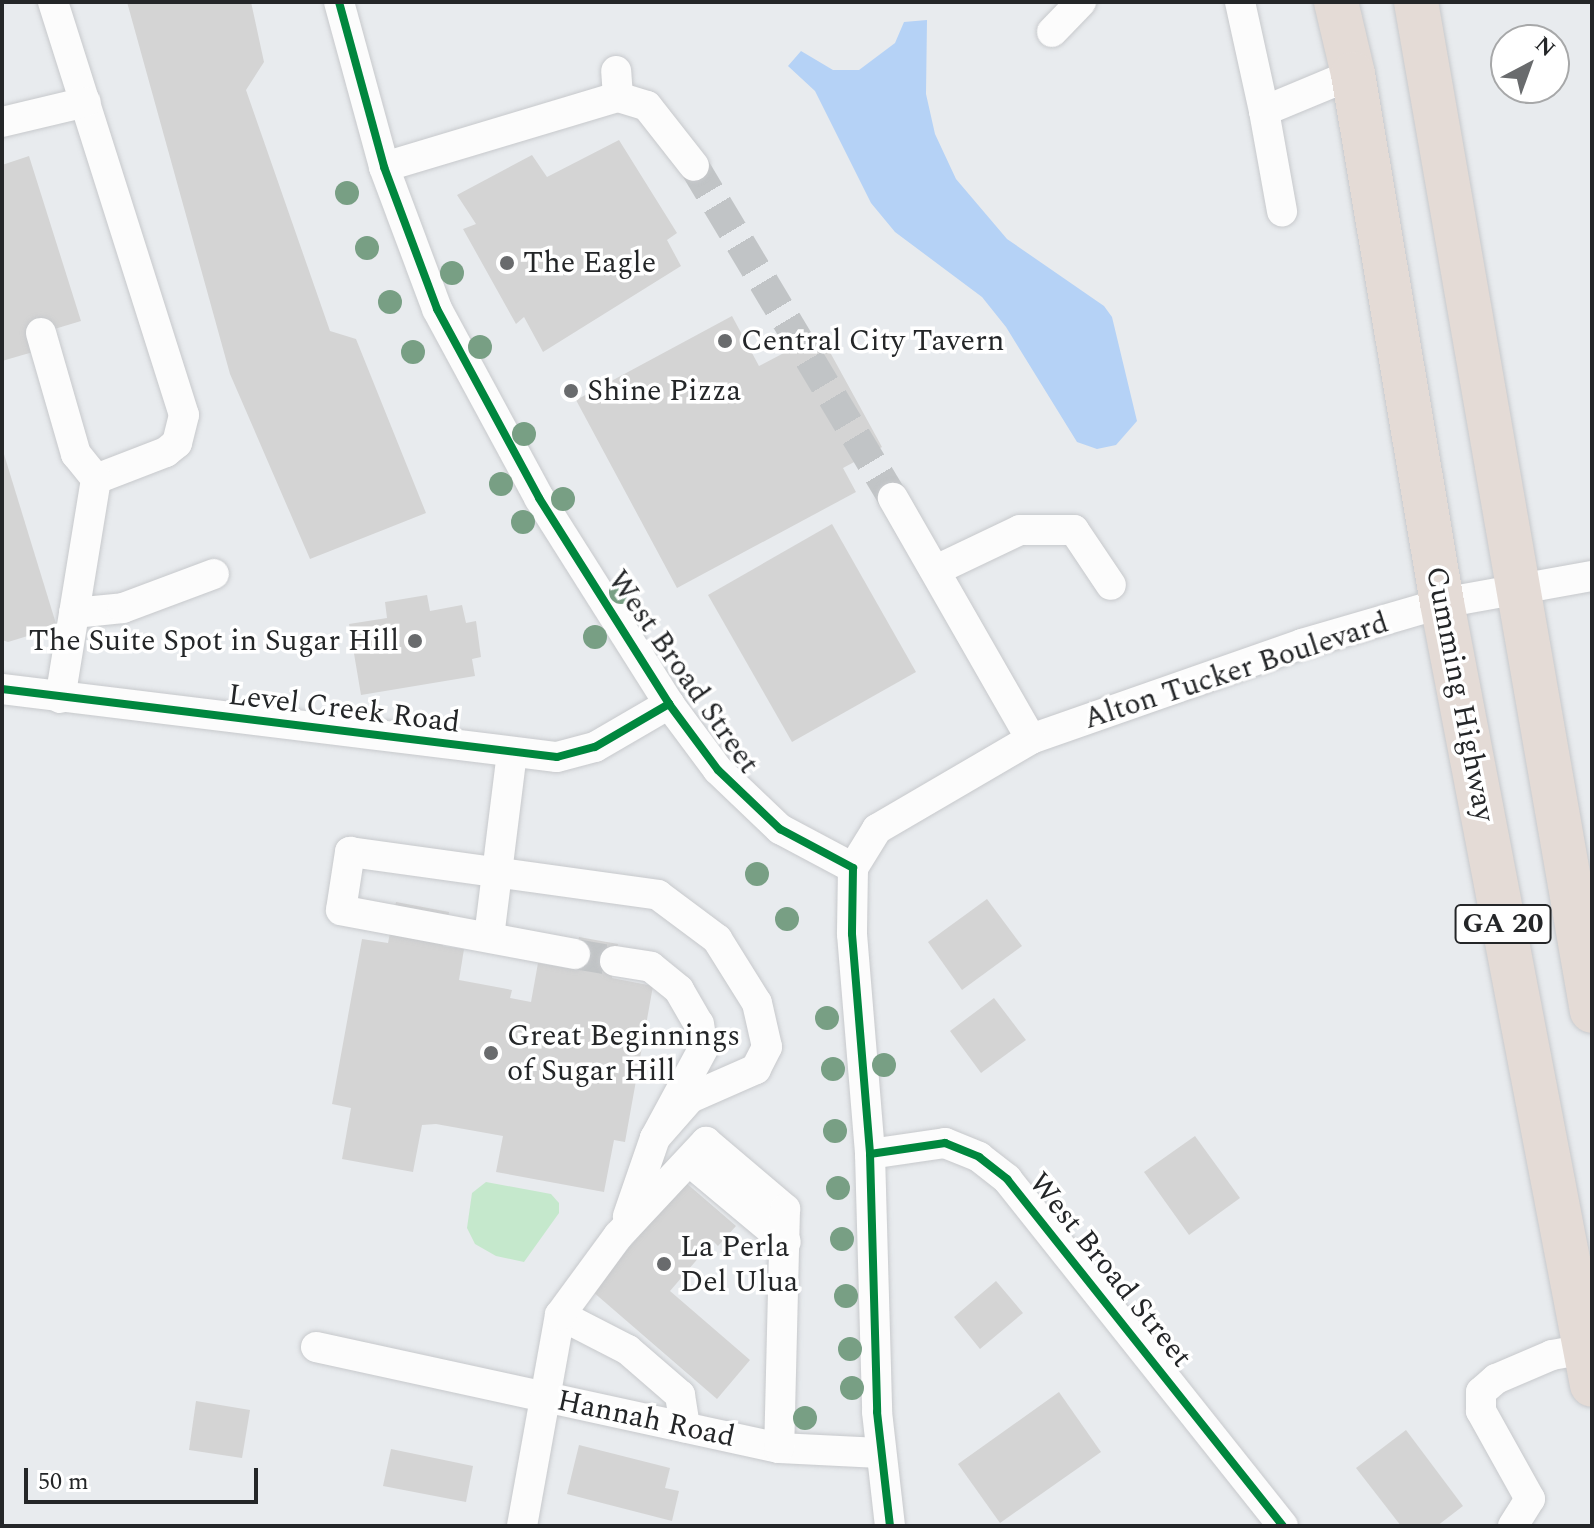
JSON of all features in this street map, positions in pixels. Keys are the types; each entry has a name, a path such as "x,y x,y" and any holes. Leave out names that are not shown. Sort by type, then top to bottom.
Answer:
{"highway":[{"name":"Cumming Highway","path":"1336,2 1353,74 1442,603 1588,1367"},
{"name":"GA 20","path":"1416,2 1592,1011"}],"street":[{"path":"53,2 184,415 177,443 166,452 96,479"},
{"name":"West Broad Street","path":"339,2 384,167 437,309 490,412 589,583 669,704 744,799 780,829 853,868"},
{"path":"1052,32 1081,2"},
{"path":"1240,2 1282,211"},
{"path":"1264,111 1353,74"},
{"path":"384,167 617,84 647,106 694,166"},
{"path":"2,122 86,102"},
{"path":"41,333 76,454 96,479 60,698"},
{"path":"893,498 1031,739"},
{"path":"936,570 1020,530 1074,530 1111,585"},
{"path":"74,613 123,608 214,574"},
{"name":"Alton Tucker Boulevard","path":"853,868 877,829 1031,739 1302,644 1442,603 1592,576"},
{"name":"Level Creek Road","path":"2,689 557,757 595,747 669,704"},
{"path":"489,937 512,753"},
{"path":"575,954 341,910 350,852 658,895 717,939 757,1003 767,1047 756,1069 690,1098 655,1138"},
{"path":"853,868 852,934 870,1154 880,1453 890,1526"},
{"path":"615,961 651,967 679,990 699,1024 703,1049 655,1138 640,1193 618,1236"},
{"path":"316,1347 543,1397 560,1315 618,1236 706,1142 785,1209 779,1448"},
{"name":"West Broad Street","path":"870,1154 945,1143 979,1157 1007,1179 1283,1526"},
{"path":"560,1315 628,1350 680,1395 685,1428"},
{"path":"1513,1526 1530,1499 1481,1411 1481,1392 1496,1379 1552,1355 1588,1367"},
{"name":"Hannah Road","path":"522,1526 543,1397 779,1448 880,1453"}],"green space":[{"path":"486,1182 551,1194 559,1203 559,1213 524,1262 496,1256 475,1244 467,1228 472,1193"}],"water":[{"path":"927,20 926,94 935,134 956,179 1007,239 1104,306 1112,317 1137,421 1116,445 1097,449 1077,442 1006,327 982,297 895,232 871,203 815,91 788,66 801,51 833,70 859,70 895,43 904,22"}],"building":[{"path":"127,2 251,2 264,62 246,90 330,331 356,339 426,513 310,559 230,374"},
{"path":"619,140 677,233 667,240 681,266 543,352 524,317 516,324 463,229 476,224 457,195 532,155 547,177"},
{"path":"29,156 81,321 28,337 33,352 2,361 2,165"},
{"path":"732,316 759,366 820,334 882,447 843,468 856,492 677,588 576,400"},
{"path":"3,451 57,627 8,642 2,640"},
{"path":"832,524 916,672 792,742 708,595"},
{"name":"The Suite Spot in Sugar Hill","path":"427,595 430,611 462,605 466,623 476,621 481,657 472,659 475,676 361,695 349,624 387,618 385,602"},
{"path":"987,899 1022,946 962,990 928,942"},
{"name":"Great Beginnings of Sugar Hill","path":"396,902 449,912 443,946 464,949 459,980 512,990 510,998 531,1002 538,963 572,969 579,937 618,944 612,978 653,986 625,1142 614,1140 604,1192 496,1172 503,1136 436,1124 422,1125 413,1172 342,1159 351,1108 332,1104 362,939 388,943"},
{"path":"994,998 1026,1040 981,1073 950,1031"},
{"path":"1195,1136 1240,1198 1189,1235 1144,1172"},
{"path":"685,1182 736,1226 718,1246 713,1241 670,1291 750,1360 717,1399 592,1291"},
{"path":"996,1281 1023,1313 980,1349 954,1317"},
{"path":"1059,1392 1101,1452 1000,1523 958,1464"},
{"path":"196,1401 250,1410 242,1458 189,1450"},
{"path":"1406,1430 1463,1506 1437,1526 1401,1526 1356,1468"},
{"path":"579,1445 670,1468 665,1488 679,1491 672,1521 567,1494"},
{"path":"391,1449 473,1466 466,1502 383,1486"}],"tunnel":[{"path":"694,166 893,498"},
{"path":"575,954 615,961"}],"cycle path":[{"path":"339,2 384,167 437,309 539,498 669,704 718,770 780,829 853,868 852,934 870,1154 877,1412 890,1526"},
{"path":"2,689 557,757 595,747 669,704"},
{"path":"870,1154 945,1143 979,1157 1007,1179 1283,1526"}],"place":[{"name":"The Eagle","path":"507,263"},
{"name":"Central City Tavern","path":"725,341"},
{"name":"Shine Pizza","path":"571,391"},
{"name":"The Suite Spot in Sugar Hill","path":"415,641"},
{"name":"Great Beginnings of Sugar Hill","path":"491,1053"},
{"name":"La Perla Del Ulua","path":"664,1264"}]}
